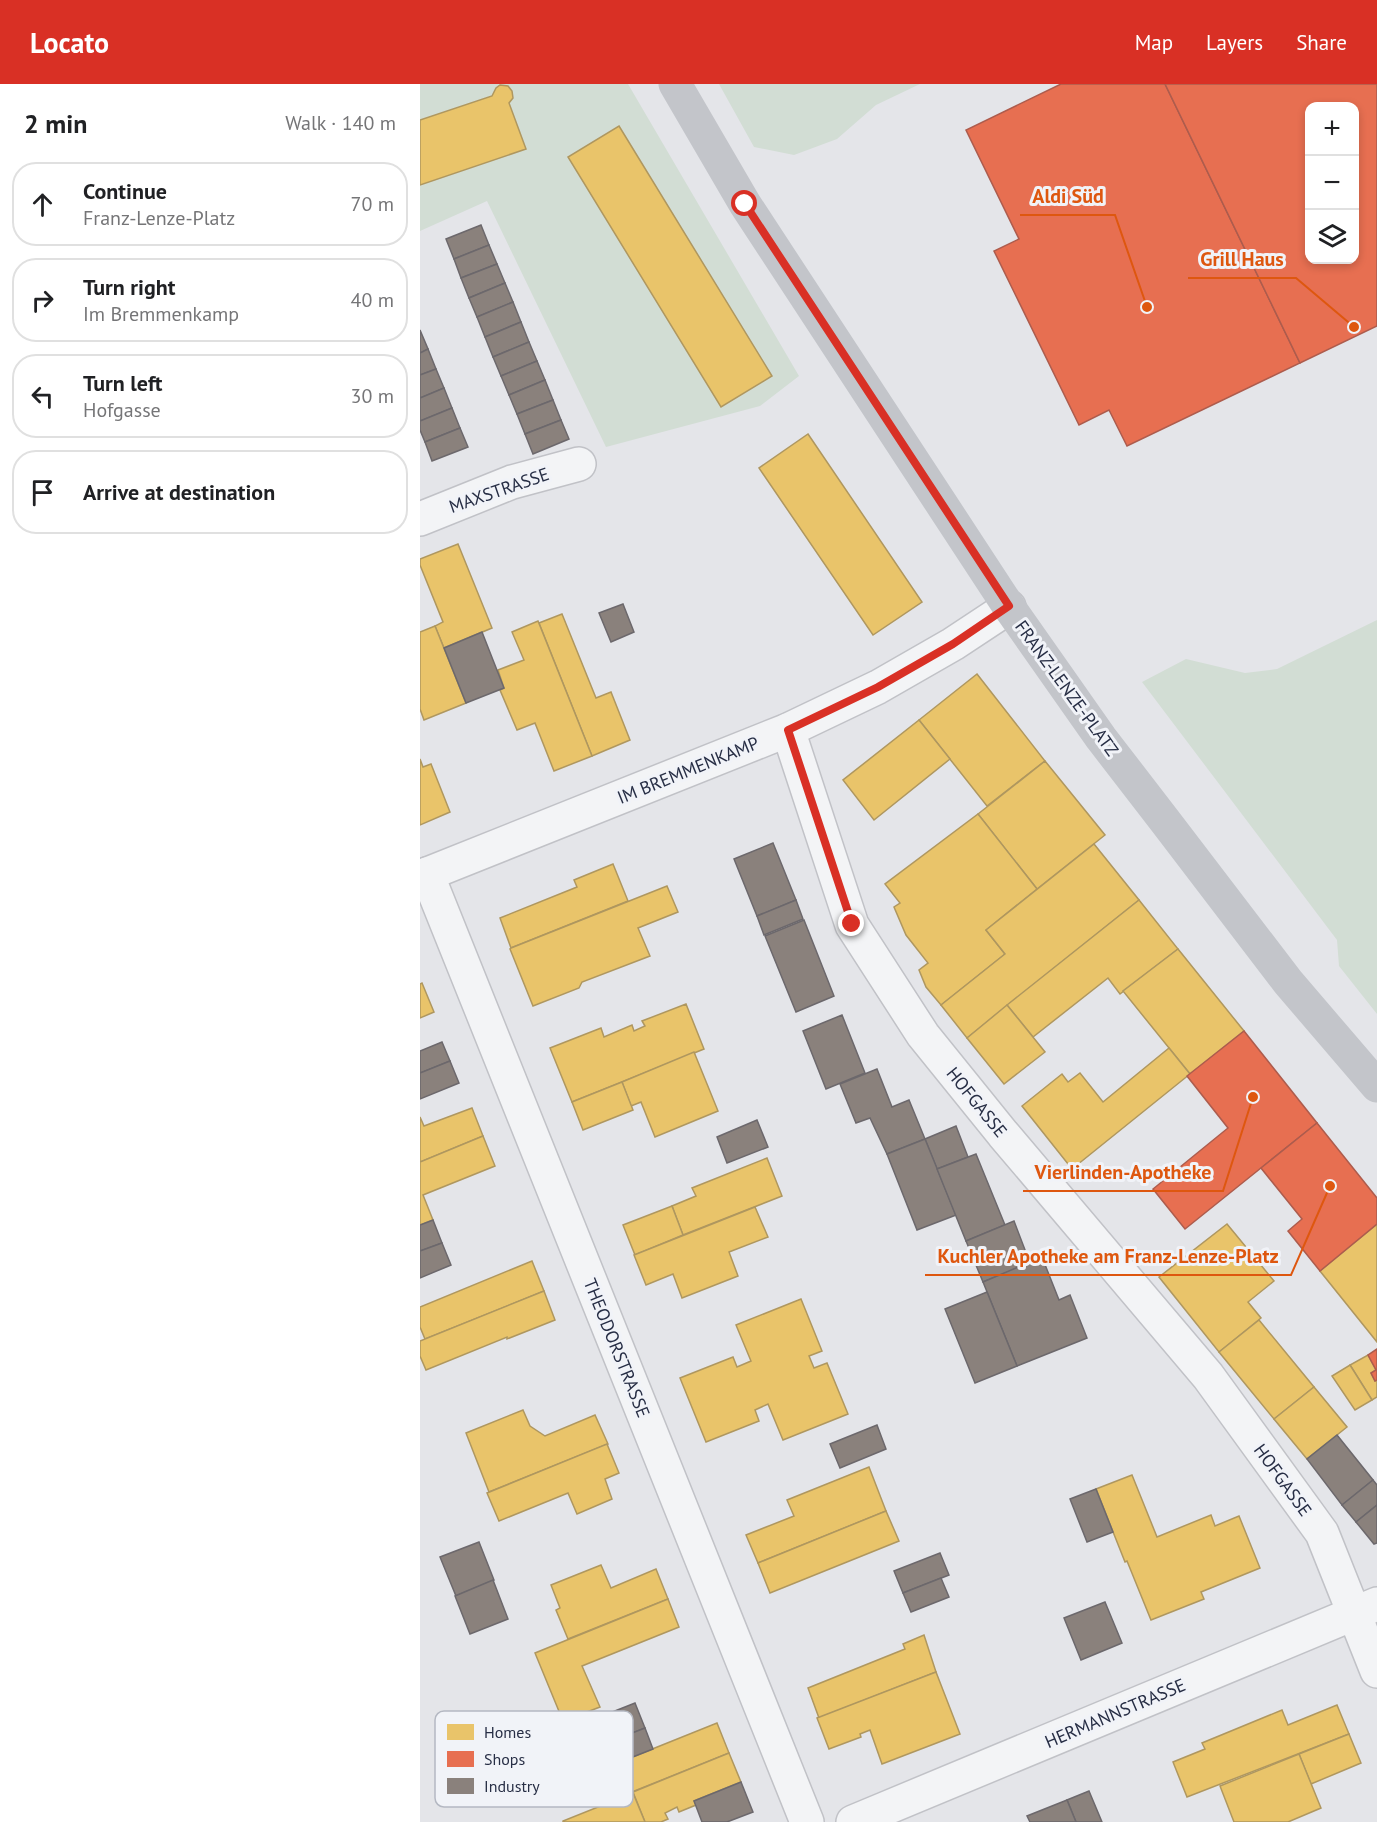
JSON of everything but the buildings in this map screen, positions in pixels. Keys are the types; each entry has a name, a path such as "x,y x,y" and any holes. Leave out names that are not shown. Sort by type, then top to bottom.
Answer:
{"street":[{"name":"FRANZ-LENZE-PLATZ","path":"675,84 745,204 1009,606 1101,738 1288,982 1377,1086"},
{"name":"MAXSTRASSE","path":"420,519 512,482 579,464"},
{"name":"IM BREMMENKAMP","path":"423,876 788,730 878,687 953,644 1009,606"},
{"name":"HOFGASSE","path":"788,730 852,924 923,1035 1010,1143 1208,1376 1322,1533 1365,1609 1377,1671"},
{"name":"THEODORSTRASSE","path":"423,876 807,1822"},
{"name":"HERMANNSTRASSE","path":"853,1822 1365,1609"}],"shaded area":[{"path":"420,84 628,84 799,376 760,406 606,447 487,201 420,231"},
{"path":"719,84 920,84 876,105 837,139 794,155 754,147"},
{"path":"1377,620 1377,1014 1339,966 1337,940 1142,682 1186,659 1245,673 1277,669"}],"place":[{"name":"Aldi Süd","path":"1147,307"},
{"name":"Grill Haus","path":"1354,327"},
{"name":"Vierlinden-Apotheke","path":"1253,1097"},
{"name":"Kuchler Apotheke am Franz-Lenze-Platz","path":"1330,1186"}],"route":[{"path":"745,204 1009,606 953,644 878,687 788,730 852,924"}]}
